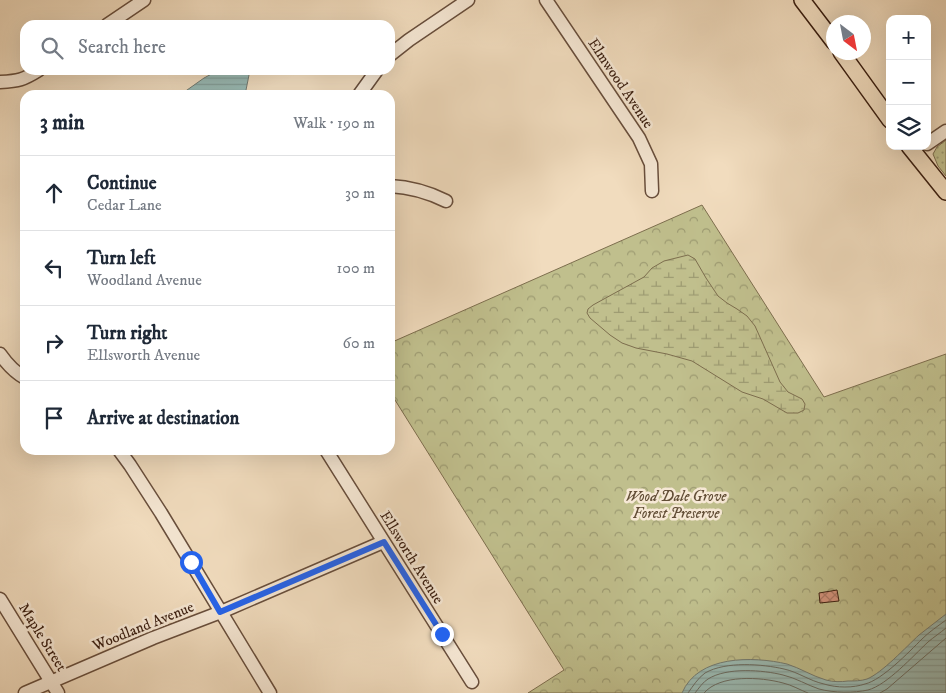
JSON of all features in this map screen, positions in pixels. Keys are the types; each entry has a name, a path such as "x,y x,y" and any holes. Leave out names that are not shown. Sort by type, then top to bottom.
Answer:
{"main road":[{"path":"802,0 826,32"},
{"path":"847,60 886,114"},
{"path":"917,150 946,192"}],"street":[{"path":"114,20 144,0"},
{"path":"395,51 468,0"},
{"name":"Elmwood Avenue","path":"546,0 638,138 651,164 652,191"},
{"path":"0,82 17,81 31,75"},
{"path":"363,90 373,75"},
{"path":"931,141 946,131"},
{"path":"395,187 418,190 446,201"},
{"path":"0,354 20,375"},
{"path":"123,455 161,513 270,693"},
{"name":"Ellsworth Avenue","path":"329,455 472,682"},
{"name":"Woodland Avenue","path":"25,693 384,542"},
{"name":"Maple Street","path":"0,599 58,693"}],"green space":[{"path":"946,140 946,176 938,166 933,154 937,147"},
{"name":"Wood Dale Grove Forest Preserve","path":"702,205 824,397 946,354 946,693 528,693 564,670 395,400 395,341"},
{"path":"688,255 695,259 718,296 747,316 755,326 780,382 788,392 802,399 805,404 804,410 798,413 787,413 763,399 742,392 692,361 622,343 590,318 587,313 588,309 593,305 644,277 652,268 664,261"}],"water":[{"path":"210,75 249,75 246,90 187,90"},
{"path":"946,614 946,693 682,693 700,671 728,661 773,661 787,664 831,681 867,679 887,666 919,635"}],"building":[{"path":"837,590 839,601 820,603 819,593"}],"route":[{"path":"191,562 220,612 384,542 442,634"}]}
